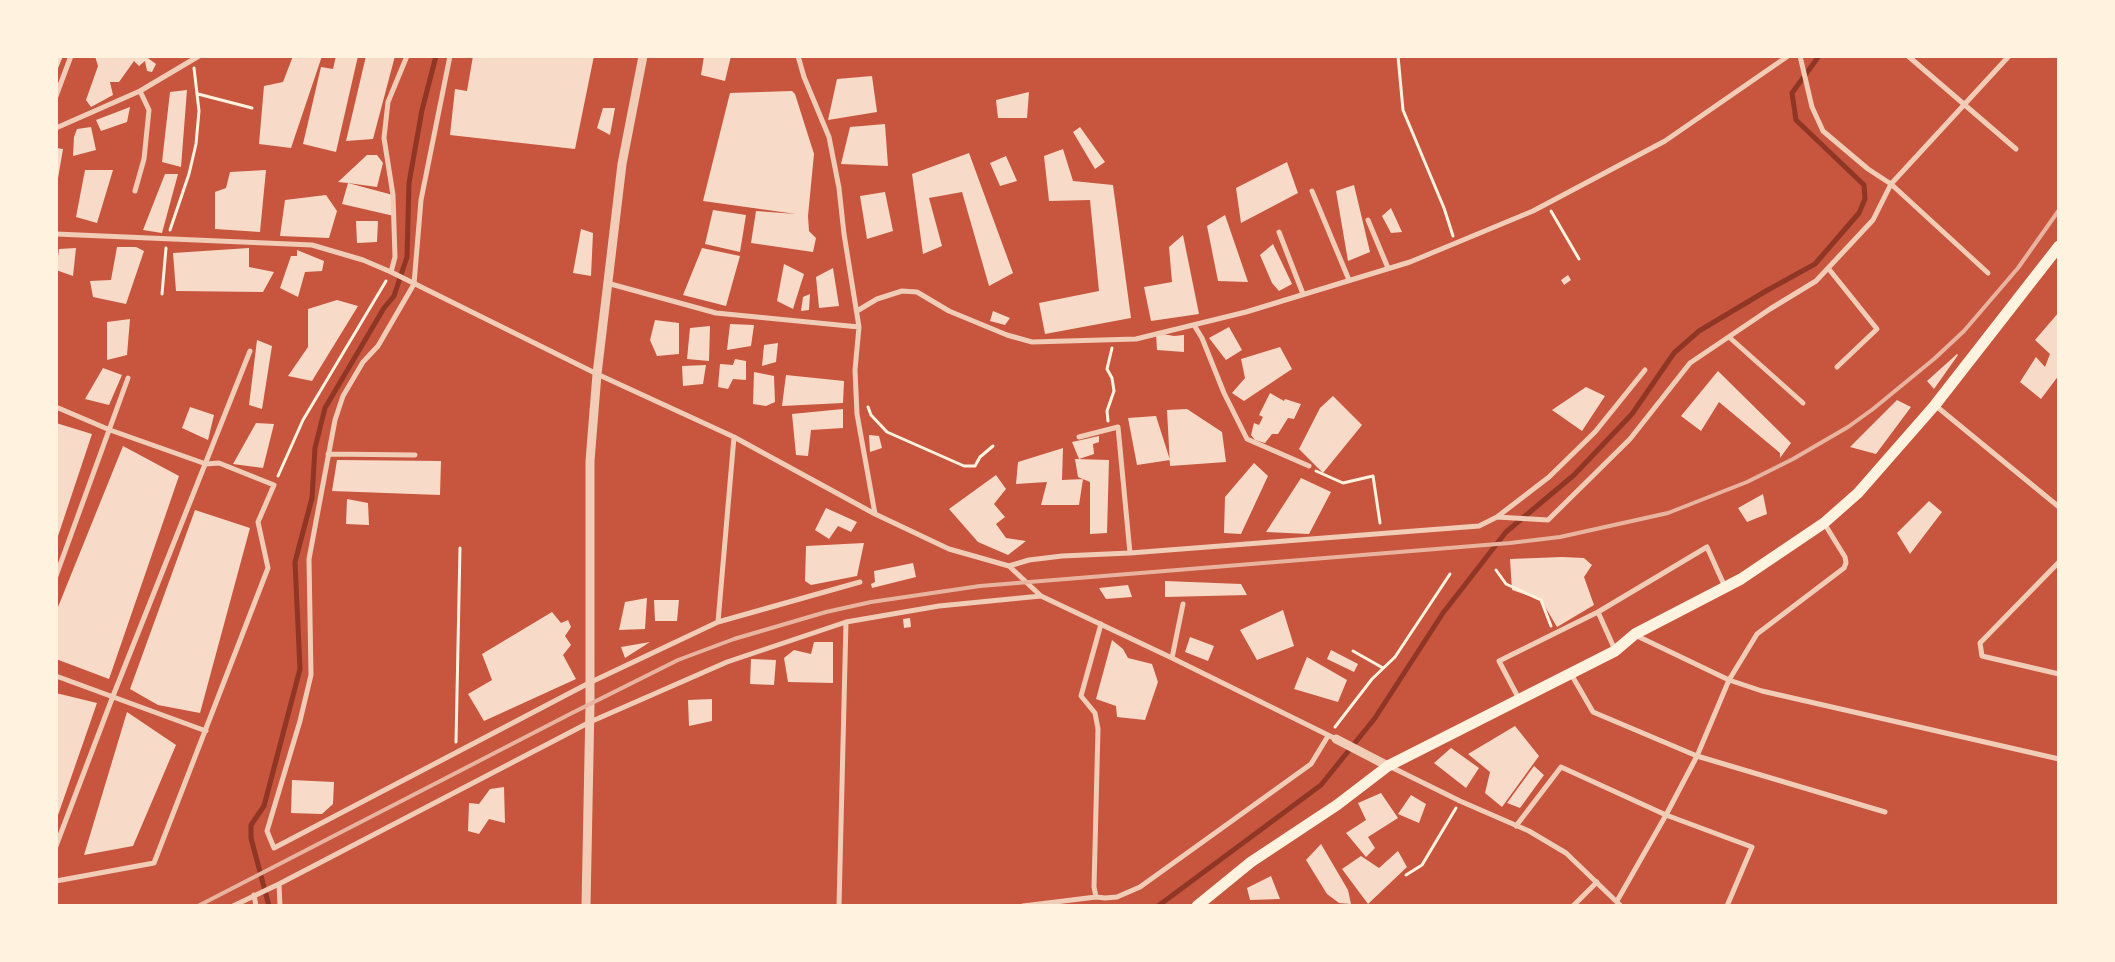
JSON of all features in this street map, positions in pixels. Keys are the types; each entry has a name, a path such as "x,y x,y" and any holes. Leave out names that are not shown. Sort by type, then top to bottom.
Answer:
{"main road":[{"path":"1197,906 1252,862 1336,805 1388,766 1520,701 1615,651 1635,634 1725,588 1788,549 1824,523 1858,493 1935,405 2059,246"}],"street":[{"path":"56,96 71,56"},
{"path":"56,128 140,91 199,56"},
{"path":"391,272 395,257 393,195 384,138 388,102 406,56"},
{"path":"450,56 421,200 414,284 378,346 363,362 342,396 328,454 309,559 311,675 300,721 267,831 274,848 589,682 718,622 860,582"},
{"path":"586,906 590,722 590,461 597,374 622,164 642,56"},
{"path":"798,56 829,137 839,188 844,234 859,327 855,370 857,414 875,514"},
{"path":"857,311 877,299 902,291 917,292 949,311 1007,335 1032,342 1136,339 1246,312 1410,262 1547,204 1665,141 1788,56"},
{"path":"1800,56 1812,107 1823,131 1868,169 1892,184 1988,273"},
{"path":"1908,56 2016,149"},
{"path":"1497,516 1548,520 1630,439 1690,363 1816,281 1873,220 1892,184 2009,56"},
{"path":"136,191 144,159 149,110 140,91"},
{"path":"1312,190 1349,280"},
{"path":"1368,220 1388,268"},
{"path":"1279,232 1303,294"},
{"path":"56,234 312,245 363,260 391,272 597,374 734,438 875,514 949,549 1009,566 1041,596 1172,658 1361,753 1529,831 1566,853 1621,906"},
{"path":"1828,268 1877,329 1836,367"},
{"path":"607,283 716,313 859,327"},
{"path":"1194,324 1202,338 1224,393 1247,439 1310,466"},
{"path":"1729,337 1804,403"},
{"path":"56,846 113,696 250,351"},
{"path":"1009,566 1029,560 1062,556 1130,553 1480,526 1497,516 1549,477 1595,432 1645,370"},
{"path":"56,576 128,378"},
{"path":"1935,405 2059,506"},
{"path":"56,406 110,430 206,464 219,464 274,485 258,522 268,568 154,863 56,881"},
{"path":"1078,437 1118,427 1130,553"},
{"path":"718,622 734,438"},
{"path":"328,454 415,455"},
{"path":"1617,901 1697,756 1729,680 1757,634 1844,568 1846,563 1845,557 1824,523"},
{"path":"1520,701 1499,661 1598,612 1707,547 1725,588"},
{"path":"2059,562 1980,643 1982,656 2059,674"},
{"path":"233,906 279,884 590,722 727,662 846,622 939,606 1041,596"},
{"path":"1172,658 1183,604"},
{"path":"1598,612 1615,651"},
{"path":"839,906 846,622"},
{"path":"1096,896 1094,887 1098,729 1095,713 1081,696 1101,624"},
{"path":"1635,634 1729,680 1762,691 2059,759"},
{"path":"1571,674 1593,712 1697,756 1886,812"},
{"path":"56,676 206,731"},
{"path":"1023,906 1096,896 1105,898 1117,897 1140,886 1311,764 1332,737"},
{"path":"1516,826 1561,767 1666,815 1752,847 1727,906"},
{"path":"1573,906 1597,882"},
{"path":"279,884 280,906"},
{"path":"254,895 256,906"}],"path":[{"path":"1398,56 1404,110 1444,208 1455,242"},
{"path":"162,294 167,239 189,174 196,144 198,94 193,60"},
{"path":"198,94 252,108"},
{"path":"1547,204 1580,259"},
{"path":"274,485 303,420 391,272"},
{"path":"1109,429 1107,410 1114,391 1112,378 1106,369 1112,347 1111,339"},
{"path":"856,382 871,416 887,432 964,466 975,466 980,457 993,446"},
{"path":"1300,461 1323,475 1343,483 1372,476 1382,534"},
{"path":"460,548 456,743 461,751"},
{"path":"1496,570 1506,584 1541,600 1554,634"},
{"path":"1332,737 1372,679 1395,657 1450,574"},
{"path":"1353,651 1383,668"},
{"path":"1406,875 1422,866 1460,800"}],"building":[{"path":"56,56 63,56 56,73"},
{"path":"95,56 145,56 156,64 152,72 147,71 145,61 139,66 134,61 119,82 110,82 113,95 91,107 86,100 98,66"},
{"path":"293,56 322,56 291,148 259,144 264,86 283,82"},
{"path":"336,56 358,56 336,152 303,144 321,67 333,69"},
{"path":"366,56 395,56 373,139 346,141"},
{"path":"473,56 594,56 575,149 450,135 455,89 467,91"},
{"path":"704,56 731,56 725,81 701,75"},
{"path":"872,76 877,112 828,120 837,79"},
{"path":"187,90 181,167 162,162 170,92"},
{"path":"792,91 795,94 814,154 808,216 809,231 816,238 813,252 751,243 756,211 796,214 703,201 730,93"},
{"path":"1029,92 1027,118 998,118 996,100"},
{"path":"130,107 127,122 101,131 96,120"},
{"path":"603,108 615,108 610,135 597,128"},
{"path":"885,124 888,166 841,164 850,127"},
{"path":"91,127 96,150 73,156 74,137 77,129"},
{"path":"1080,127 1105,162 1095,169 1073,132"},
{"path":"56,148 63,149 57,184 56,184"},
{"path":"1063,149 1073,181 1113,185 1131,318 1045,334 1039,303 1099,291 1090,200 1049,201 1044,156"},
{"path":"969,153 1013,273 989,286 962,192 929,198 942,246 923,254 912,174"},
{"path":"367,155 377,155 383,163 377,187 338,182"},
{"path":"1006,156 1017,181 1000,186 990,163"},
{"path":"1287,162 1298,193 1241,223 1236,188"},
{"path":"85,170 113,170 97,223 76,217"},
{"path":"266,170 260,232 215,229 215,192 226,188 230,172"},
{"path":"165,174 178,174 162,233 143,230"},
{"path":"348,183 393,195 394,216 342,204"},
{"path":"1354,185 1370,252 1348,261 1336,191"},
{"path":"885,192 893,231 867,239 860,196"},
{"path":"326,195 337,211 329,238 280,236 285,200"},
{"path":"1391,208 1402,232 1391,233 1382,216"},
{"path":"713,210 746,215 740,252 705,244"},
{"path":"1225,215 1248,282 1218,281 1207,226"},
{"path":"356,221 378,221 377,242 357,243"},
{"path":"581,229 593,233 591,276 573,273"},
{"path":"1183,235 1199,314 1151,321 1144,287 1172,282 1169,247"},
{"path":"1273,244 1292,284 1279,291 1272,283 1260,255"},
{"path":"117,247 136,247 144,251 126,304 93,297 90,281 111,280"},
{"path":"76,248 73,276 56,270 59,249"},
{"path":"249,248 249,267 274,272 263,292 176,291 173,253"},
{"path":"702,248 740,256 726,306 683,295"},
{"path":"297,250 324,261 322,271 305,272 298,297 280,288 291,256 297,256"},
{"path":"784,264 804,274 793,309 777,301"},
{"path":"833,268 839,306 819,308 816,277"},
{"path":"1568,275 1571,280 1564,285 1561,280"},
{"path":"810,294 809,310 801,311 803,297"},
{"path":"337,300 358,306 312,381 288,376 308,347 308,309"},
{"path":"993,311 1010,318 1005,325 990,321"},
{"path":"2059,312 2059,375 2041,399 2020,382 2036,357 2045,367 2050,354 2035,340"},
{"path":"130,319 127,355 107,360 107,322"},
{"path":"655,320 679,323 679,354 657,356 650,340"},
{"path":"730,324 754,325 751,346 727,350"},
{"path":"710,326 709,361 687,359 690,328"},
{"path":"1229,327 1242,350 1226,360 1209,338"},
{"path":"1156,333 1174,336 1184,335 1184,352 1157,350"},
{"path":"257,340 272,346 262,409 249,405"},
{"path":"778,343 776,362 762,366 764,345"},
{"path":"1280,347 1292,369 1244,401 1232,393 1245,378 1241,359"},
{"path":"1958,355 1934,389 1927,381"},
{"path":"735,359 746,361 746,380 733,379 728,389 718,387 720,364 733,365"},
{"path":"706,365 703,384 683,386 682,366"},
{"path":"103,368 122,375 109,405 85,399"},
{"path":"1718,371 1791,443 1780,458 1780,453 1719,402 1701,431 1681,416"},
{"path":"754,372 774,376 775,402 766,406 753,404"},
{"path":"786,375 844,381 843,403 782,406"},
{"path":"1586,387 1605,396 1582,431 1552,410"},
{"path":"1270,393 1284,401 1285,399 1301,404 1294,419 1288,418 1278,434 1272,434 1265,443 1255,440 1251,435 1254,423 1259,425 1263,417 1259,415"},
{"path":"1333,396 1362,425 1323,473 1299,449 1320,408"},
{"path":"1897,400 1911,407 1876,454 1850,447"},
{"path":"190,407 214,415 208,440 182,428"},
{"path":"843,409 843,428 811,430 808,456 796,455 792,414"},
{"path":"1187,409 1222,432 1226,462 1170,466 1167,410"},
{"path":"1156,416 1170,460 1137,465 1128,418"},
{"path":"56,423 92,434 57,539 56,539"},
{"path":"256,423 274,424 263,468 233,464"},
{"path":"869,435 879,436 882,448 870,452"},
{"path":"1099,436 1099,442 1093,444 1094,454 1079,459 1072,442"},
{"path":"123,446 179,476 109,679 56,659 56,612"},
{"path":"1063,448 1062,480 1083,479 1079,505 1041,505 1047,482 1016,484 1018,462"},
{"path":"1075,459 1109,460 1107,533 1090,534 1090,482 1078,477"},
{"path":"337,460 441,461 440,495 332,491"},
{"path":"1254,463 1268,476 1241,534 1224,533 1225,497"},
{"path":"996,475 1006,489 994,504 1005,517 996,524 1006,538 1026,541 1008,555 978,542 949,509"},
{"path":"1301,478 1331,492 1309,534 1266,532"},
{"path":"1763,494 1767,514 1747,522 1738,508"},
{"path":"347,499 368,503 369,525 346,524"},
{"path":"1929,501 1942,512 1910,554 1897,533"},
{"path":"826,508 857,522 851,532 838,526 829,539 815,530"},
{"path":"195,510 250,528 200,713 158,705 130,689"},
{"path":"864,543 857,576 811,585 805,581 806,546"},
{"path":"1584,558 1592,565 1584,577 1594,605 1557,627 1541,600 1512,590 1510,559"},
{"path":"913,563 916,577 872,588 871,584 875,582 874,571"},
{"path":"1165,581 1241,584 1247,595 1165,597"},
{"path":"1128,585 1132,597 1106,599 1099,588"},
{"path":"647,598 645,629 619,630 625,602"},
{"path":"654,600 679,600 677,621 655,621"},
{"path":"1283,610 1294,646 1257,660 1240,630"},
{"path":"552,612 561,623 568,620 571,627 565,636 571,645 563,655 576,679 484,721 468,694 492,680 482,654"},
{"path":"910,618 911,627 904,628 903,619"},
{"path":"1190,637 1214,646 1208,661 1185,652"},
{"path":"1112,640 1123,649 1128,658 1152,664 1158,682 1145,720 1117,717 1116,706 1096,699"},
{"path":"650,642 625,658 621,647"},
{"path":"814,642 833,642 833,683 788,682 784,658 794,650 811,654"},
{"path":"1331,650 1358,664 1354,672 1327,659"},
{"path":"1307,657 1347,680 1338,702 1294,689"},
{"path":"751,659 776,660 774,685 750,684"},
{"path":"56,693 97,703 57,818 56,818"},
{"path":"712,699 712,721 689,726 688,700"},
{"path":"127,712 176,745 133,846 84,855"},
{"path":"1515,726 1539,756 1502,807 1485,793 1490,772 1468,754"},
{"path":"1451,748 1479,768 1466,788 1434,763"},
{"path":"1534,766 1544,775 1520,808 1507,803"},
{"path":"292,780 334,782 333,804 322,814 291,813"},
{"path":"504,787 505,823 489,819 479,834 468,831 469,803 479,804 490,789"},
{"path":"1381,793 1398,818 1368,837 1375,848 1366,857 1346,833 1366,820 1358,803"},
{"path":"1411,795 1426,804 1419,823 1398,814"},
{"path":"1321,844 1348,890 1351,904 1339,903 1327,894 1306,860"},
{"path":"1398,851 1407,867 1368,904 1342,869 1361,856 1379,868"},
{"path":"1271,876 1280,899 1250,900 1247,888"}],"waterway":[{"path":"269,906 251,838 251,825 264,806 300,669 295,562 312,498 315,448 325,408 384,308 394,296 407,257 409,183 422,110 436,56"},
{"path":"1158,906 1321,785 1375,718 1443,613 1506,532 1574,475 1632,414 1674,353 1699,331 1815,264 1859,213 1865,199 1864,185 1796,120 1792,93 1819,56"}],"railway":[{"path":"198,906 678,660 734,639 826,612 871,602 980,586 1510,543 1560,537 1668,513 1747,482 1793,459 1848,427 1873,409 1934,359 1964,331 2018,268 2059,210"}]}
